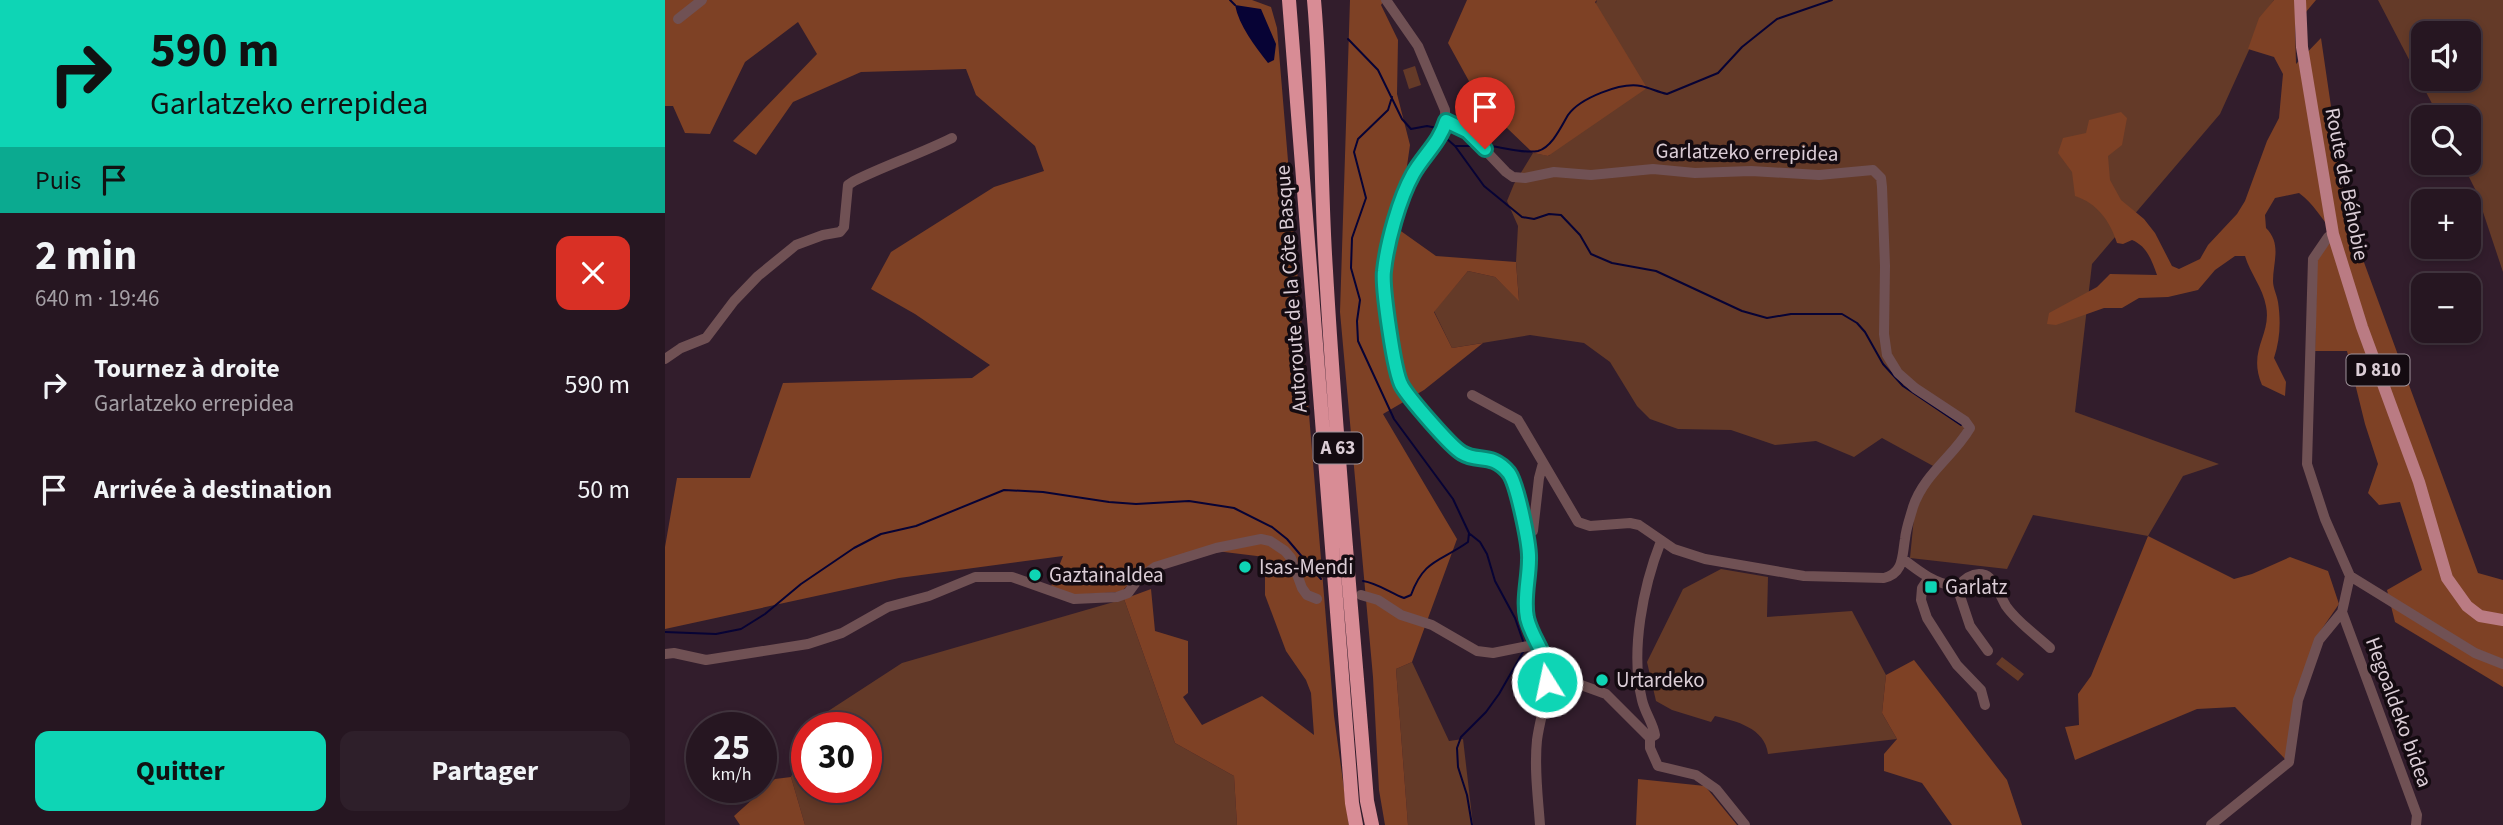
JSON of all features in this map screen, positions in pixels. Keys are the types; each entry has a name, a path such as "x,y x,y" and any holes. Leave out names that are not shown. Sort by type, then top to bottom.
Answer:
{"highway":[{"name":"Autoroute de la Côte Basque","path":"1289,0 1352,803 1356,825"},
{"name":"Autoroute de la Côte Basque","path":"1314,0 1319,55 1325,267 1333,386 1366,787 1372,825"}],"main road":[{"name":"Route de Béhobie","path":"2300,0 2302,47 2333,234 2362,327 2419,482 2448,578 2457,595 2473,611 2493,620 2503,620"}],"street":[{"path":"678,19 702,0"},
{"path":"1386,0 1418,46 1445,110 1446,121 1442,135 1411,177 1390,236 1383,274 1395,364 1401,384 1420,410 1461,453 1497,462 1516,483 1529,564 1525,605 1529,626 1547,660 1548,673 1536,757 1540,825"},
{"name":"Garlatzeko errepidea","path":"1446,121 1467,131 1513,177 1525,178 1554,172 1591,175 1653,169 1695,173 1751,171 1819,175 1873,170 1878,173 1882,187 1884,334 1887,355 1906,380 1965,421 1970,428 1933,471 1918,494 1907,528 1903,559"},
{"path":"665,359 681,348 706,338 758,275 796,244 840,232 844,227 848,186 854,181 952,138"},
{"path":"2333,234 2313,259 2307,464 2325,519 2350,576 2475,653 2503,664"},
{"path":"1472,395 1518,421 1578,522 1590,526 1639,524 1661,541 1688,555 1804,576 1884,578 1898,570 1903,559 1928,579 1957,587"},
{"path":"1526,535 1533,531 1543,463"},
{"path":"665,654 674,653 706,660 808,644 842,633 888,607 929,596 975,577 1012,578 1074,599 1117,597 1128,593 1139,578 1155,567 1216,548 1261,539 1270,541 1285,551 1291,558 1302,588 1307,595 1317,599"},
{"path":"1650,738 1655,736 1641,699 1641,616 1650,570 1661,541"},
{"path":"1957,587 1964,579 1975,575 1989,577 2008,609 2050,648"},
{"path":"2211,825 2289,762 2298,700 2319,640 2342,612 2350,576"},
{"path":"1928,579 1922,588 1921,600 1927,618 1957,665 1981,690 1985,705"},
{"path":"1957,587 1970,626 1988,651"},
{"path":"1361,595 1378,600 1401,615 1432,625 1477,651 1493,653 1538,644"},
{"name":"Hegoaldeko bidea","path":"2342,612 2417,815 2416,825"},
{"path":"1548,673 1606,694 1650,738 1650,748 1658,766 1696,775 1716,789 1745,825"}],"shaded area":[{"path":"665,0 1252,0 1271,7 1277,28 1334,716 1349,825 1237,825 1234,776 1175,743 1124,599 1151,589 1155,631 1188,641 1188,693 1183,697 1202,725 1262,696 1314,735 1311,693 1306,680 1286,651 1265,595 1265,557 1216,551 1165,567 1155,577 1135,578 1121,592 1070,595 1050,589 1063,556 899,578 665,629 665,547 677,478 750,478 783,383 972,378 990,365 915,314 871,289 891,252 994,187 1044,171 1035,146 976,95 966,69 861,72 793,102 756,155 733,141 817,54 798,22 745,62 710,134 685,133 673,106 665,106"},
{"path":"1350,0 1381,0 1398,40 1397,94 1410,145 1398,229 1436,256 1516,262 1519,301 1495,277 1468,271 1434,312 1452,348 1483,343 1424,390 1383,414 1457,539 1412,662 1396,669 1408,825 1385,825 1379,790 1373,677 1340,312"},
{"path":"1467,0 1597,0 1595,2 1647,88 1548,156 1533,153 1481,103 1448,43"},
{"path":"1597,0 2274,0 2220,114 2092,264 2075,412 2219,464 2183,476 2148,536 2033,515 2007,569 1910,558 1915,507 1935,467 1882,438 1854,457 1816,441 1775,445 1731,430 1678,429 1650,419 1637,406 1610,362 1584,343 1530,335 1452,348 1434,311 1468,271 1495,277 1519,300 1516,262 1518,226 1507,201 1533,153 1549,156"},
{"path":"2274,0 2316,0 2295,25 2296,64 2321,38 2347,216 2478,573 2503,580 2503,687 2395,622 2387,590 2422,570 2400,502 2379,505 2368,493 2378,464 2347,351 2315,351 2317,261 2333,232 2299,193 2275,198 2265,215 2266,228 2275,247 2273,281 2280,324 2274,358 2286,382 2285,396 2262,385 2258,373 2258,352 2266,326 2266,306 2245,256 2235,256 2215,270 2198,290 2168,297 2139,298 2122,308 2104,308 2056,325 2047,324 2049,313 2097,287 2110,274 2157,275 2142,246 2132,240 2123,244 2117,243 2102,214 2090,203 2075,196 2072,172 2058,153 2063,138 2086,133 2089,120 2121,112 2127,118 2122,145 2108,156 2110,180 2121,200 2144,219 2155,233 2172,266 2179,269 2200,259 2208,245 2237,214 2245,201 2267,141 2279,118 2283,74 2274,57 2248,49 2259,18"},
{"path":"2378,0 2503,0 2503,272 2481,206 2481,189 2475,189 2468,175 2481,175 2481,105 2433,105 2425,91 2481,91 2481,21 2411,21 2411,63"},
{"path":"1235,5 1261,9 1276,44 1274,60 1268,63 1253,43 1240,21"},
{"path":"1415,66 1421,85 1409,89 1403,70"},
{"path":"2148,536 2234,579 2290,557 2328,571 2339,604 2315,639 2286,760 2235,707 2197,709 2075,760 2065,727 2079,725 2078,694 2091,676"},
{"path":"1721,569 1768,577 1767,617 1852,611 1886,675 1882,713 1897,739 1768,754 1761,738 1748,727 1715,716 1711,722 1672,710 1656,701 1647,662 1683,589"},
{"path":"1124,599 1175,743 1234,776 1237,825 805,825 799,803 882,803 882,712 827,712 902,663"},
{"path":"2002,657 2024,674 2018,681 1996,664"},
{"path":"1914,660 2007,780 2022,825 1952,825 1922,783 1884,771 1884,754 1897,739 1882,713 1886,675"},
{"path":"1412,662 1449,741 1463,739 1473,825 1408,825 1396,669"},
{"path":"791,777 791,803 799,803 805,825 740,825 734,816 748,803 777,803 777,779"},
{"path":"1638,779 1705,786 1737,825 1636,825"}],"waterway":[{"path":"1230,0 1235,5"},
{"path":"1489,146 1532,152 1543,149 1552,141 1568,115 1591,97 1633,85 1667,94 1718,73 1742,47 1777,19 1832,0"},
{"path":"1348,39 1378,70 1402,119 1411,129 1427,126 1437,128"},
{"path":"1363,581 1404,598 1411,595 1421,574 1434,562 1468,542 1469,533 1453,499 1394,419 1358,341 1360,300 1351,268 1352,238 1366,198 1354,152 1358,139 1388,110 1392,97"},
{"path":"1447,139 1455,146 1474,146"},
{"path":"1455,146 1484,186 1522,217 1534,219 1549,214 1561,215 1580,235 1591,254 1612,263 1656,271 1742,311 1767,318 1791,314 1842,314 1857,323 1865,332 1883,364 1903,386 1961,425"},
{"path":"665,632 716,634 741,629 854,548 881,534 916,526 1004,490 1043,492 1109,502 1136,504 1189,501 1234,508 1272,527 1287,539 1321,579"},
{"path":"1470,534 1480,542 1487,554 1495,581 1515,618 1523,641"},
{"path":"1472,825 1467,795 1458,767 1457,748 1461,737 1486,712 1499,694 1523,652"}],"place":[{"name":"Isas-Mendi","path":"1245,567"},
{"name":"Gaztainaldea","path":"1035,575"},
{"name":"Garlatz","path":"1931,587"},
{"name":"Urtardeko","path":"1602,680"}],"route":[{"path":"1485,149 1467,131 1446,121 1442,135 1411,177 1390,236 1383,274 1395,364 1401,384 1420,410 1461,453 1497,462 1516,483 1529,552 1525,605 1529,626 1547,660 1547,682"}]}
